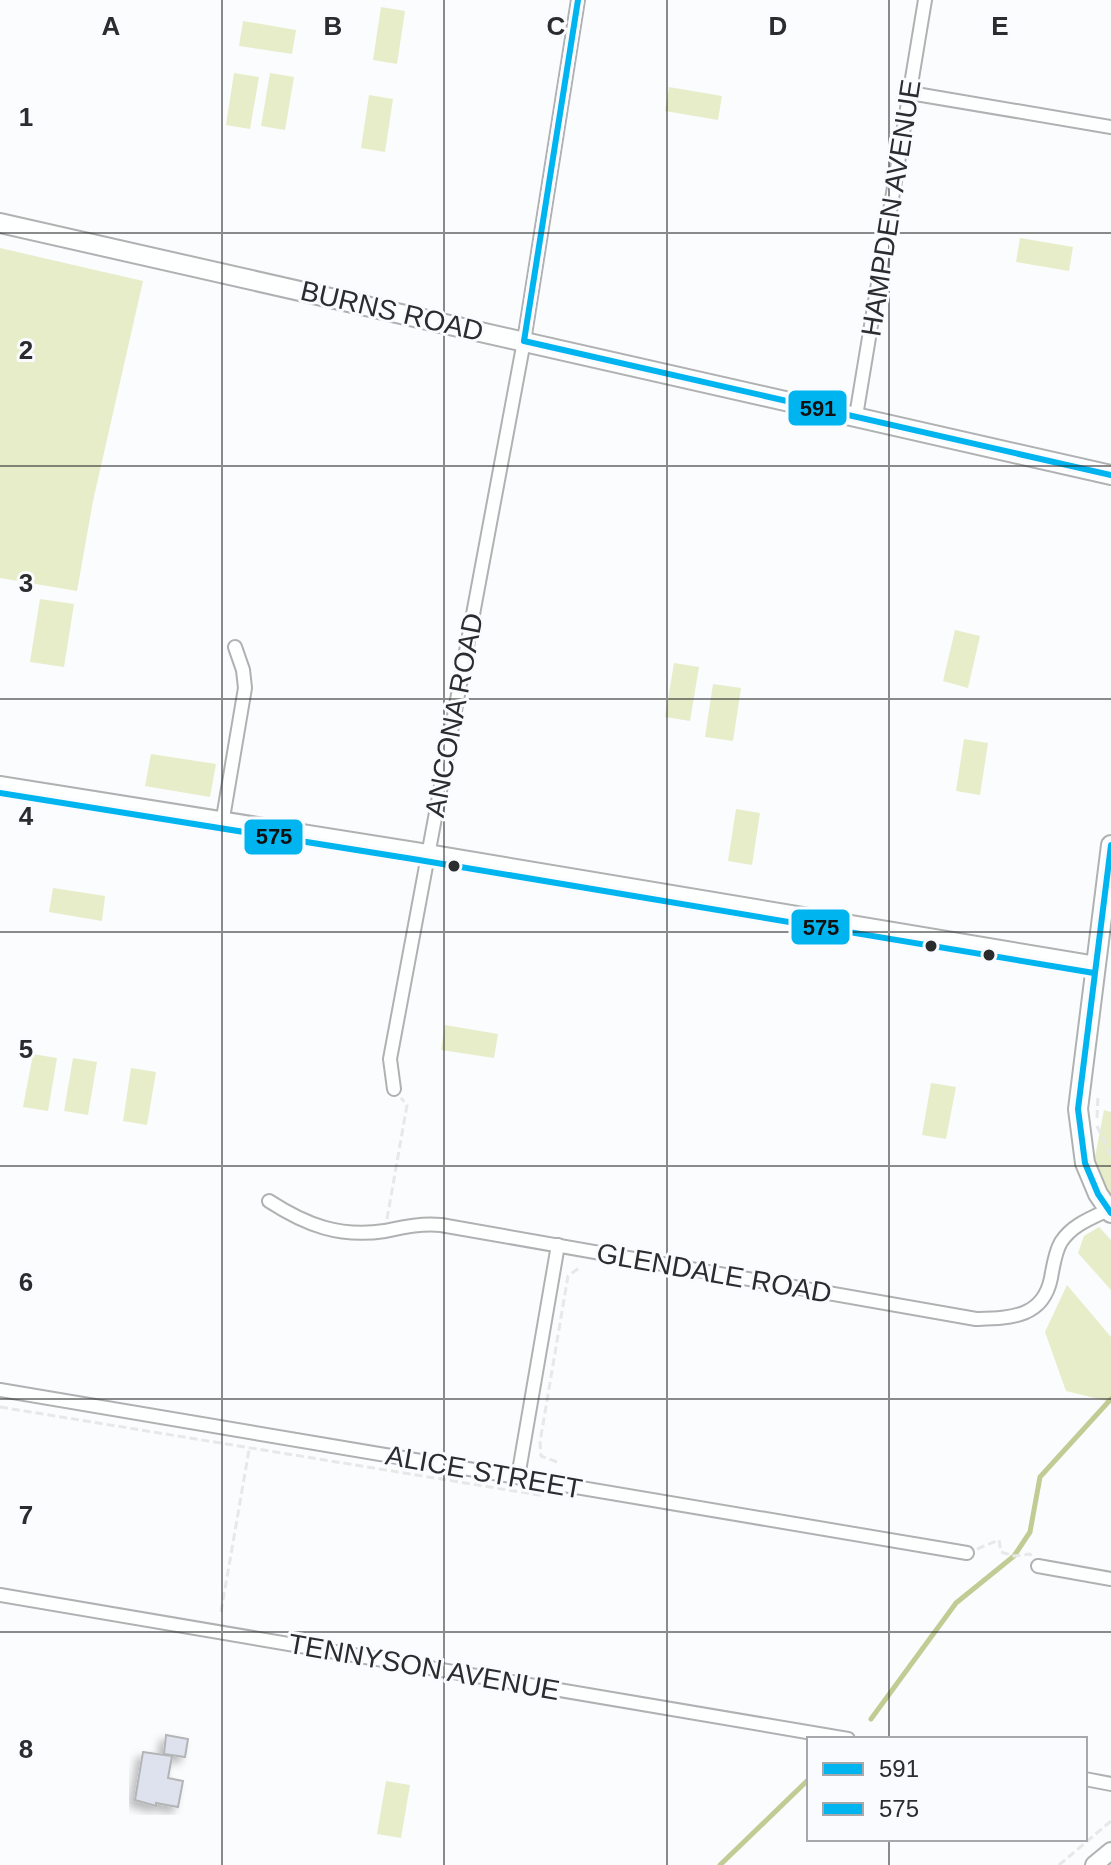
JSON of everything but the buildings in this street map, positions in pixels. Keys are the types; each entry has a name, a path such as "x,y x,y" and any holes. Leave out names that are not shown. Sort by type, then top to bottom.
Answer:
{"main road":[{"name":"BURNS ROAD","path":"0,223 1111,475"},
{"path":"1109,1212 1085,1163 1078,1109 1111,845"}],"street":[{"name":"ANCONA ROAD","path":"394,1089 390,1059 524,341 578,0"},
{"name":"HAMPDEN AVENUE","path":"856,416 925,0"},
{"path":"910,93 1111,127"},
{"path":"223,818 245,688 235,647"},
{"path":"0,783 429,851 1096,963"},
{"name":"GLENDALE ROAD","path":"269,1201 304,1222 354,1234 431,1224 976,1319 998,1319 1031,1311 1038,1306 1048,1290 1060,1243 1077,1225 1109,1212"},
{"path":"518,1477 558,1245"},
{"name":"ALICE STREET","path":"0,1390 967,1553"},
{"path":"1038,1566 1111,1579"},
{"name":"TENNYSON AVENUE","path":"0,1595 836,1737"},
{"path":"1087,1779 1111,1784"},
{"path":"1094,1865 1111,1851"}],"path":[{"path":"385,1231 407,1105 394,1089"},
{"path":"1098,1089 1097,1125 1111,1156"},
{"path":"557,1462 541,1456 540,1442 568,1276 579,1268"},
{"path":"0,1407 538,1497 552,1495"},
{"path":"221,1612 249,1449"},
{"path":"967,1553 999,1540 1001,1552 1014,1556 1030,1554 1038,1566"},
{"path":"1059,1865 1111,1821"}],"green space":[{"path":"381,7 405,11 397,64 373,60"},
{"path":"243,21 296,30 292,54 239,46"},
{"path":"234,73 259,77 250,129 226,125"},
{"path":"270,73 294,77 285,130 261,126"},
{"path":"669,87 722,96 718,120 665,111"},
{"path":"369,95 393,99 385,152 361,148"},
{"path":"1020,238 1073,247 1069,271 1016,262"},
{"path":"0,248 143,281 93,501 77,591 0,578"},
{"path":"40,599 74,604 64,667 30,662"},
{"path":"955,630 980,636 968,688 943,681"},
{"path":"674,663 699,667 690,721 665,717"},
{"path":"713,684 741,688 733,741 705,737"},
{"path":"964,739 988,743 980,795 956,791"},
{"path":"151,754 216,764 210,797 145,786"},
{"path":"736,809 760,813 752,865 728,861"},
{"path":"53,888 105,896 102,921 49,912"},
{"path":"445,1025 498,1034 494,1058 441,1050"},
{"path":"33,1054 57,1058 48,1111 23,1107"},
{"path":"73,1058 97,1062 88,1115 64,1111"},
{"path":"131,1068 156,1072 147,1125 123,1121"},
{"path":"931,1083 956,1087 946,1139 922,1135"},
{"path":"1104,1110 1111,1112 1111,1204 1094,1162"},
{"path":"1099,1227 1111,1240 1111,1290 1078,1253 1084,1236"},
{"path":"1067,1285 1111,1337 1111,1402 1066,1391 1045,1332"},
{"path":"386,1781 410,1785 401,1838 377,1834"}],"waterway":[{"path":"871,1719 956,1603 1014,1556 1030,1532 1040,1477 1111,1399"},
{"path":"720,1865 807,1781"}],"transit line":[{"name":"591","path":"524,341 578,0"},
{"name":"591","path":"524,341 1111,475"},
{"name":"575","path":"0,793 1094,973"},
{"name":"591","path":"1111,845 1078,1109 1085,1163 1098,1194 1111,1213"}]}
